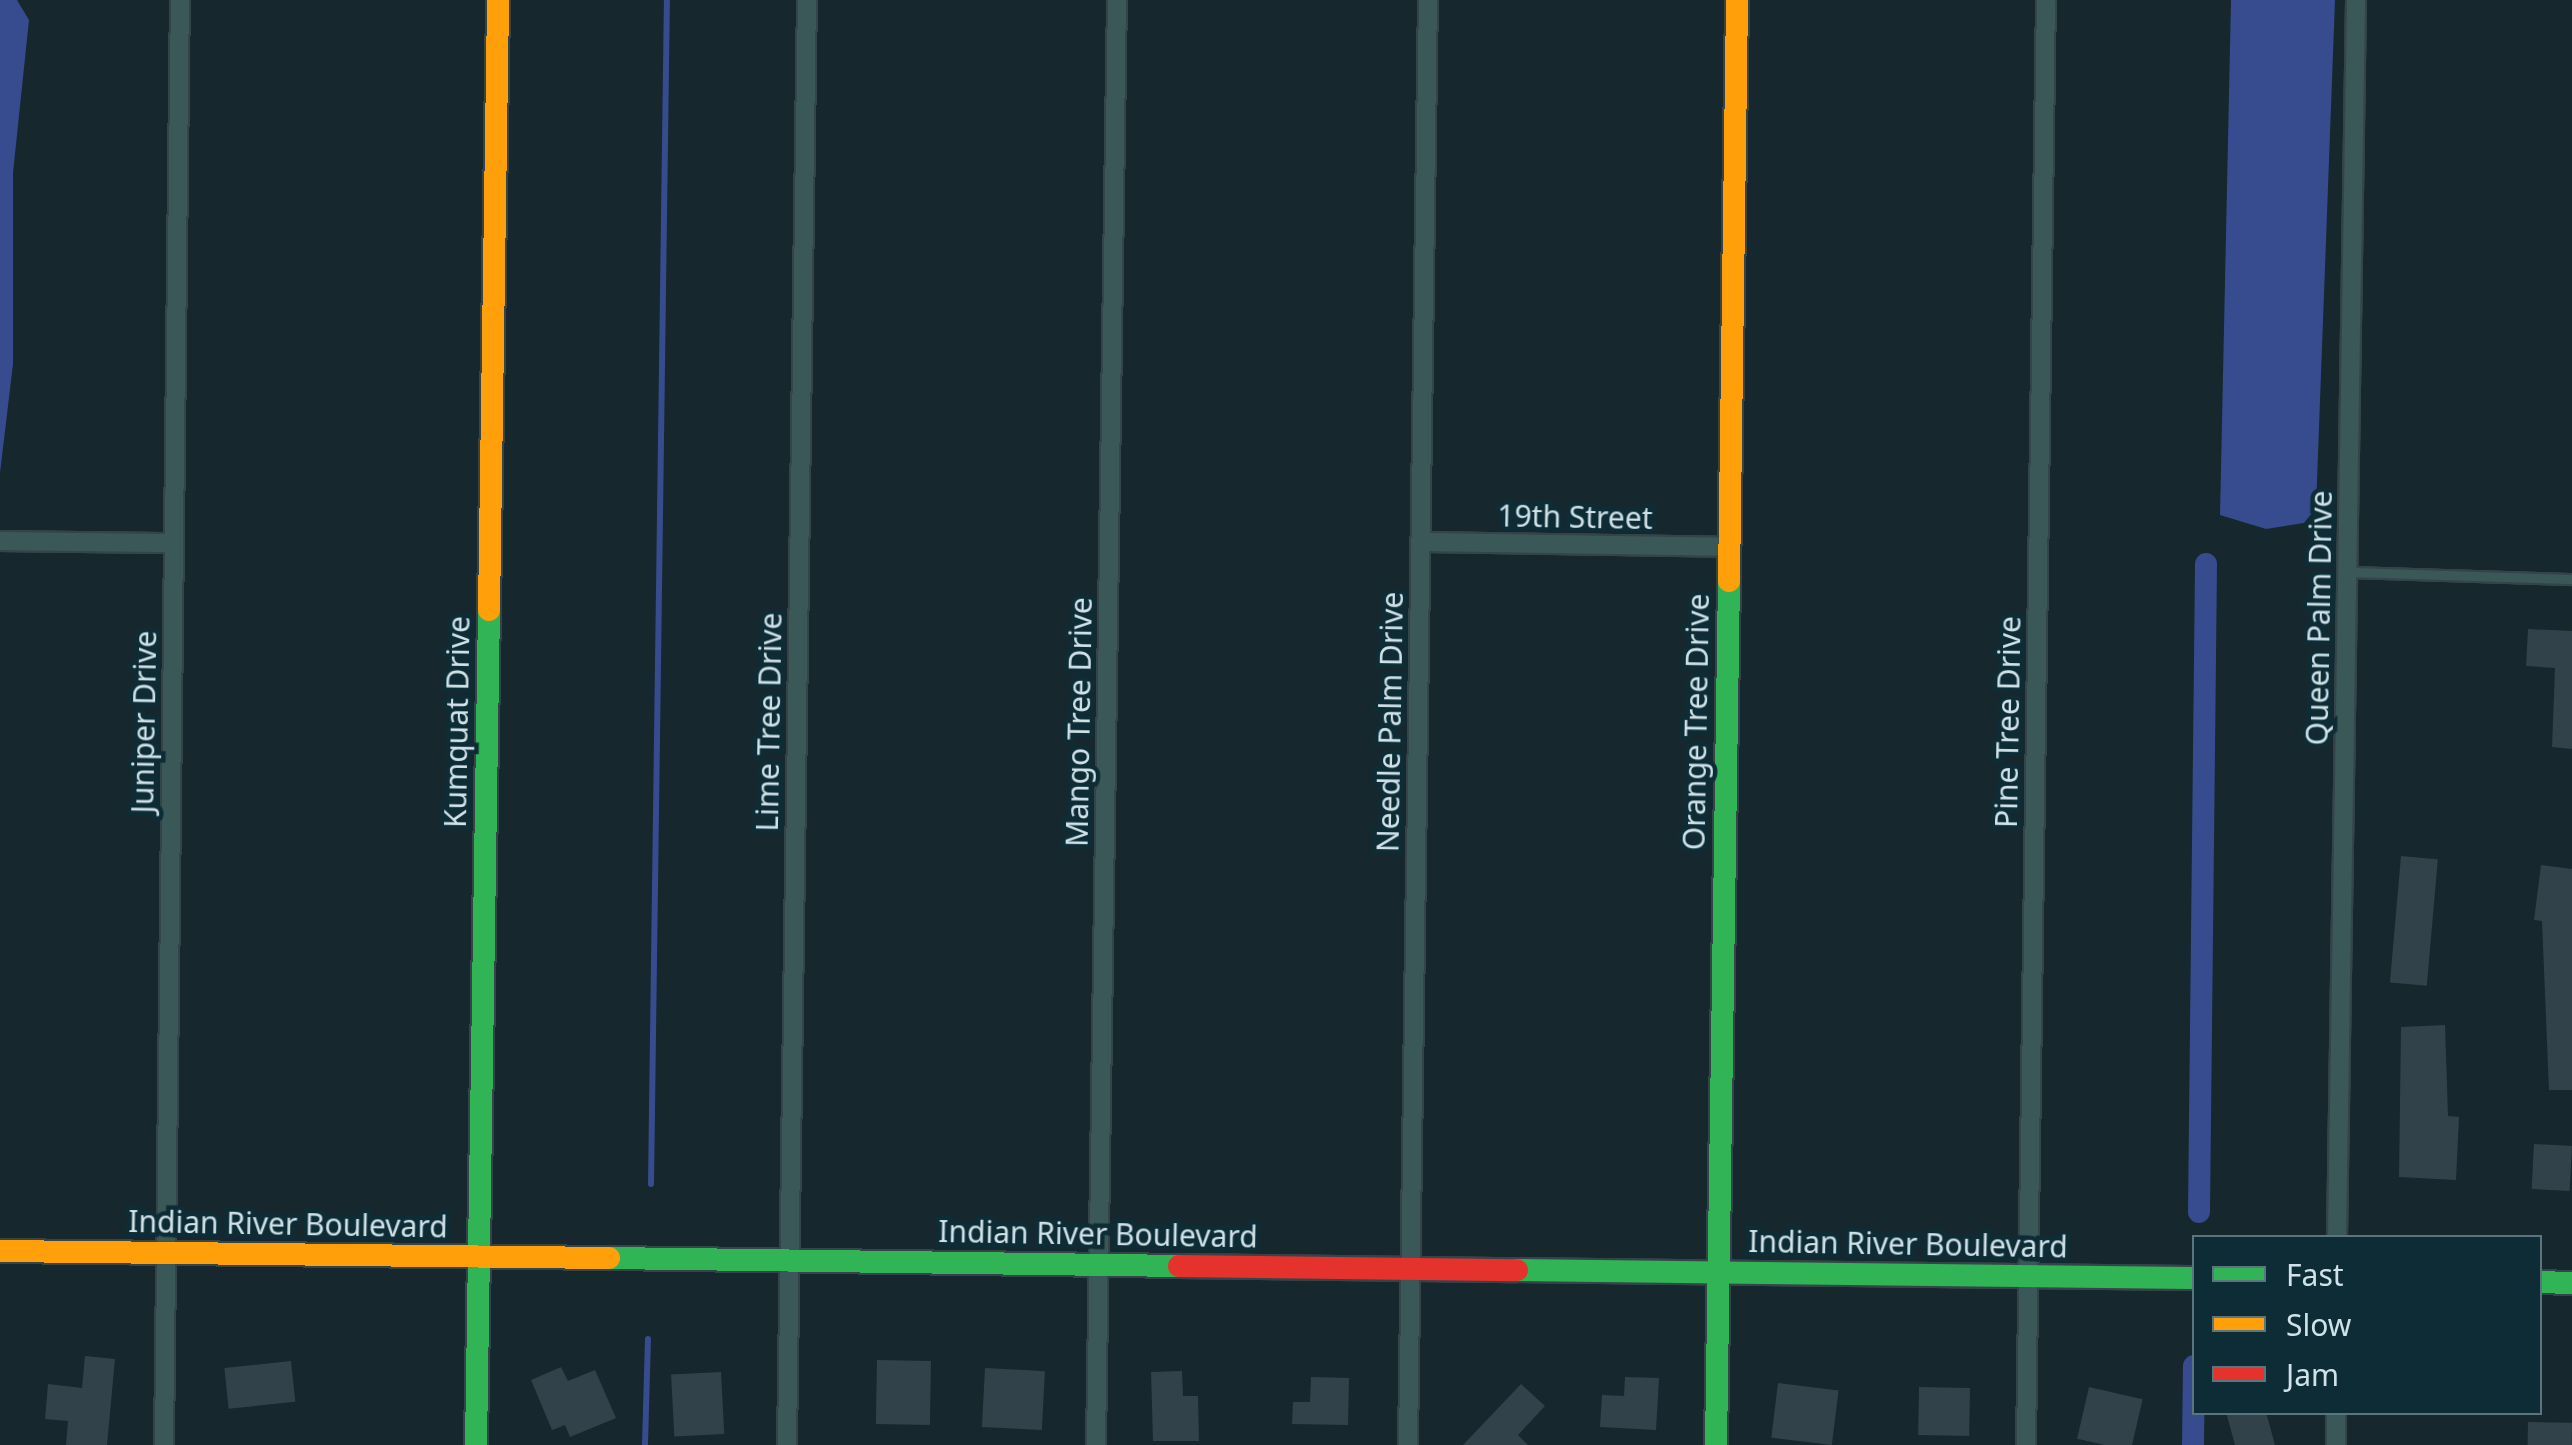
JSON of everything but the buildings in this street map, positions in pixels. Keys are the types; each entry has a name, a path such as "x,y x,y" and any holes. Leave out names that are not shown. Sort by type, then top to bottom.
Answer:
{"street":[{"name":"Juniper Drive","path":"164,1445 180,0"},
{"name":"Kumquat Drive","path":"476,1445 498,0"},
{"name":"Lime Tree Drive","path":"786,1445 807,0"},
{"name":"Mango Tree Drive","path":"1096,1445 1118,0"},
{"name":"Needle Palm Drive","path":"1408,1445 1428,0"},
{"name":"Orange Tree Drive","path":"1716,1445 1738,0"},
{"name":"Pine Tree Drive","path":"2026,1445 2046,0"},
{"name":"Queen Palm Drive","path":"2338,1235 2356,0"},
{"path":"0,541 173,543"},
{"name":"19th Street","path":"1420,542 1729,547"},
{"name":"Indian River Boulevard","path":"0,1251 2192,1278"},
{"path":"2542,1282 2572,1283"},
{"path":"2336,1415 2336,1445"}],"lane":[{"path":"2348,572 2572,579"}],"water":[{"path":"0,0 17,0 29,20 13,173 13,364 0,473"},
{"path":"2231,0 2335,0 2316,508 2304,523 2266,529 2220,515"}],"waterway":[{"path":"651,1184 667,0"},
{"path":"2199,1212 2206,564"},
{"path":"645,1445 648,1339"},
{"path":"2193,1415 2193,1445"}],"traffic: fast":[{"path":"1716,1445 1729,581"},
{"path":"476,1445 489,610"},
{"path":"609,1258 1179,1266"},
{"path":"1517,1270 2192,1278"},
{"path":"2542,1282 2572,1283"}],"traffic: slow":[{"path":"489,610 498,0"},
{"path":"1729,581 1737,0"},
{"path":"0,1251 609,1258"}],"traffic: jam":[{"path":"1179,1266 1517,1270"}]}
